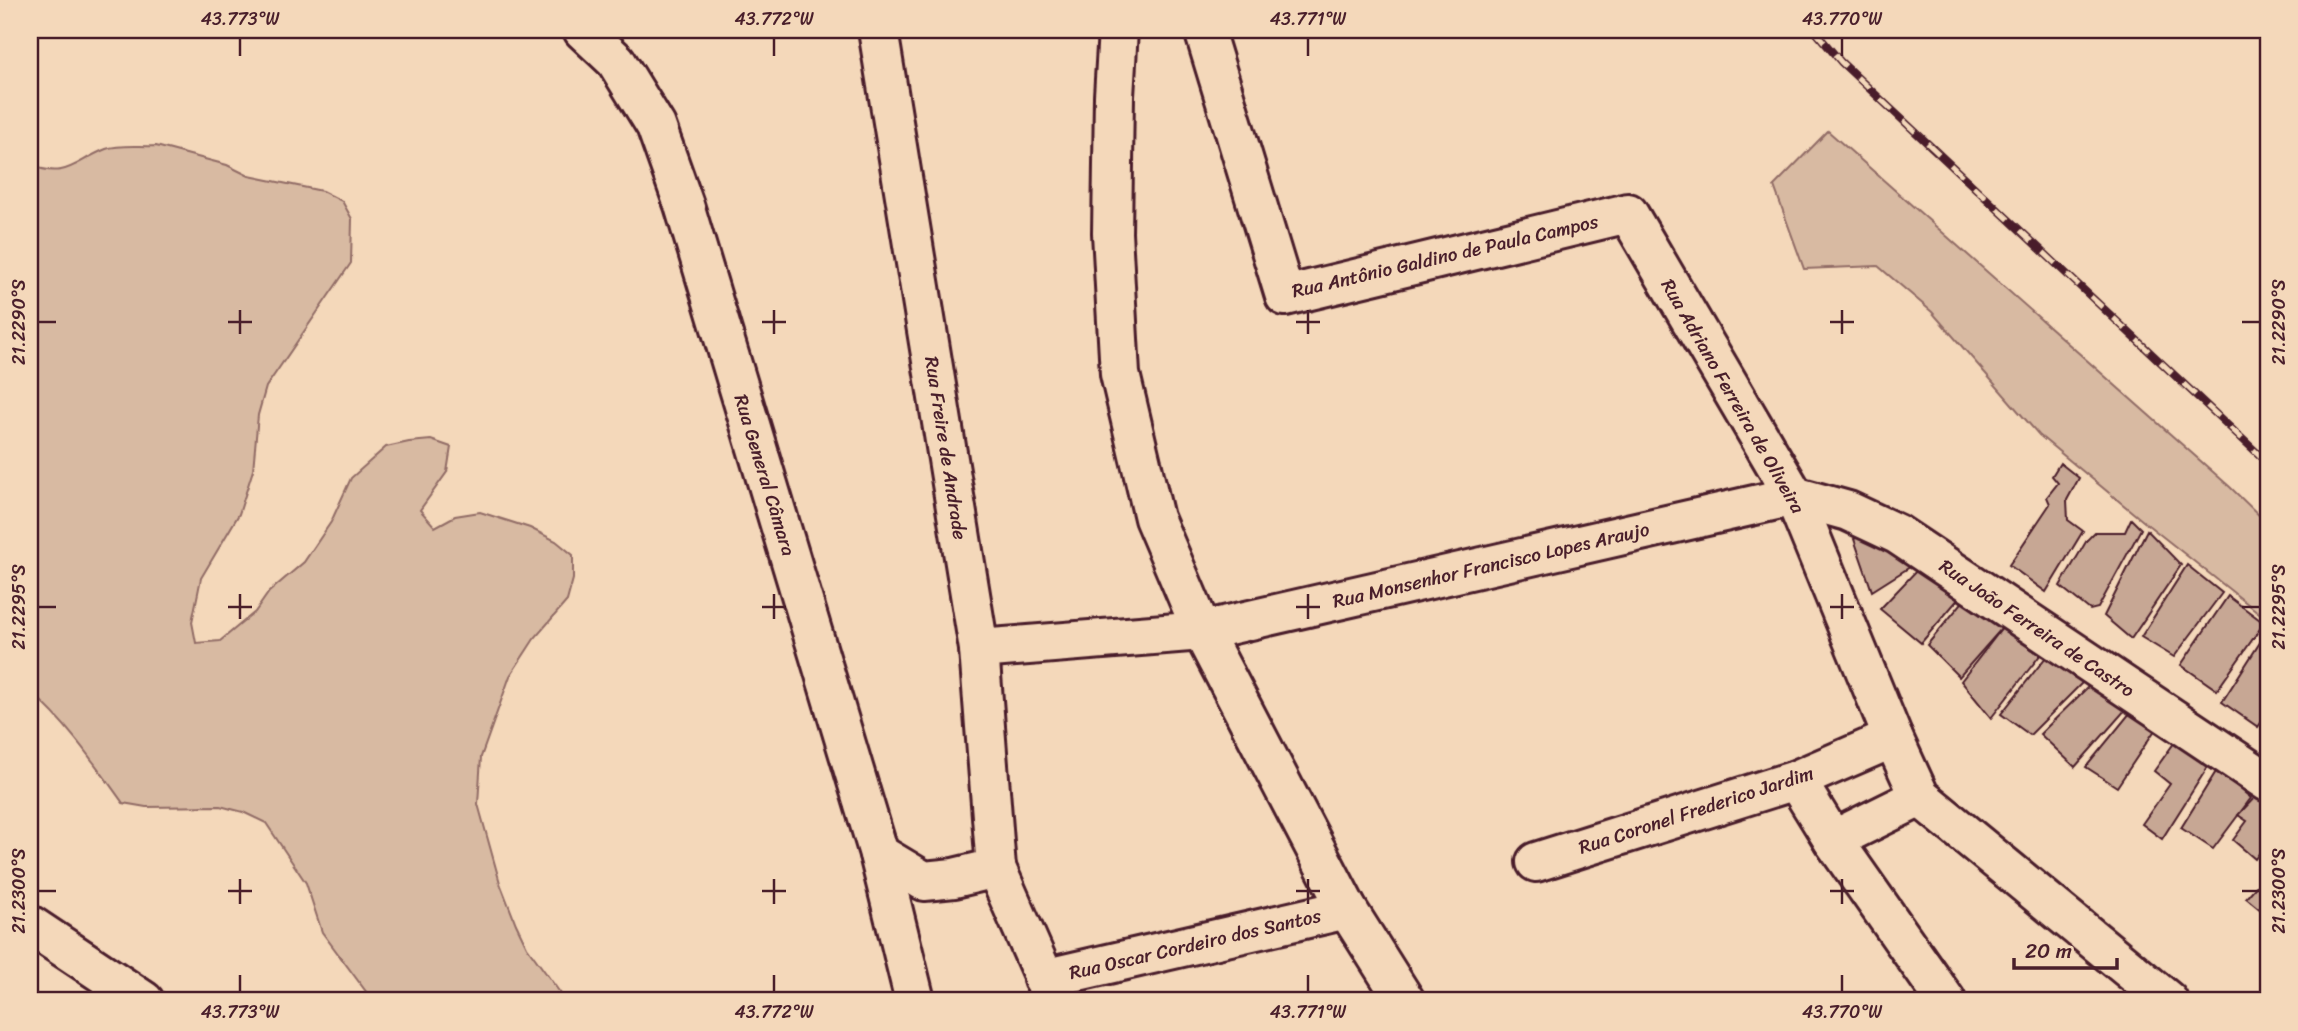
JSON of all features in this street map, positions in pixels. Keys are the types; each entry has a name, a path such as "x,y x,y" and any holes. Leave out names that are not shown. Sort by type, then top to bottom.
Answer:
{"street":[{"name":"Rua General Câmara","path":"583,30 616,61 656,126 672,171 879,854 915,1001"},
{"name":"Rua Freire de Andrade","path":"878,30 979,649 996,867 1048,990"},
{"path":"1118,30 1112,233 1120,374 1154,518 1202,631 1347,909 1409,999"},
{"name":"Rua Antônio Galdino de Paula Campos","path":"1205,30 1285,296 1628,213"},
{"name":"Rua Adriano Ferreira de Oliveira","path":"1628,213 1794,496 1920,797"},
{"name":"Rua Monsenhor Francisco Lopes Araujo","path":"979,649 1202,631 1794,496"},
{"name":"Rua João Ferreira de Castro","path":"1794,496 1848,511 1897,534 2268,782"},
{"name":"Rua Coronel Frederico Jardim","path":"1536,862 1796,780 1894,738"},
{"path":"1796,780 1833,840 1946,1001"},
{"path":"1833,840 1920,797 2168,1001"},
{"path":"879,854 924,881 954,878 996,867"},
{"path":"901,943 926,906 940,895 973,884 996,867"},
{"name":"Rua Oscar Cordeiro dos Santos","path":"1048,990 1347,909"},
{"path":"30,925 144,1001"}],"shaded area":[{"path":"1828,131 2230,487 2268,524 2268,620 2039,435 1932,312 1878,266 1804,269 1774,186"},
{"path":"156,146 227,165 249,176 322,191 342,201 352,219 351,263 266,387 258,415 253,470 239,514 201,578 192,622 196,643 220,641 255,612 269,592 304,562 331,522 351,478 386,447 431,440 451,447 447,472 420,510 435,527 455,516 480,512 530,528 556,541 573,555 573,579 567,601 534,639 510,676 481,757 478,804 500,883 516,924 527,947 566,1001 373,1001 322,932 306,883 266,823 243,812 220,806 146,807 123,803 68,730 30,691 30,165 53,171 62,170 112,147"}],"building":[{"path":"2060,463 2079,478 2067,500 2068,520 2083,531 2046,592 2009,565 2050,504 2047,497 2058,483 2052,476"},
{"path":"2131,519 2141,529 2098,608 2090,610 2060,586 2087,540 2095,532 2125,532"},
{"path":"2147,530 2181,565 2131,639 2104,616"},
{"path":"1866,533 1913,565 1872,591 1854,539"},
{"path":"2187,565 2222,593 2174,657 2141,637"},
{"path":"1918,569 1960,597 1921,643 1880,609"},
{"path":"2228,596 2264,623 2217,690 2181,665"},
{"path":"1965,599 2003,627 1959,677 1927,645"},
{"path":"2003,627 2041,654 1991,718 1961,681"},
{"path":"2268,630 2268,713 2258,727 2222,702"},
{"path":"2046,657 2086,679 2030,735 2001,714"},
{"path":"2092,683 2127,708 2075,767 2040,734"},
{"path":"2130,713 2155,730 2117,787 2086,767"},
{"path":"2177,739 2209,765 2162,839 2142,824 2170,784 2154,771"},
{"path":"2217,770 2251,798 2213,849 2181,828"},
{"path":"2258,794 2268,803 2268,841 2255,859 2233,840 2247,821 2238,815"},
{"path":"2265,876 2268,878 2268,916 2246,898"}],"railway":[{"path":"1814,30 1841,62 2268,463"}]}
